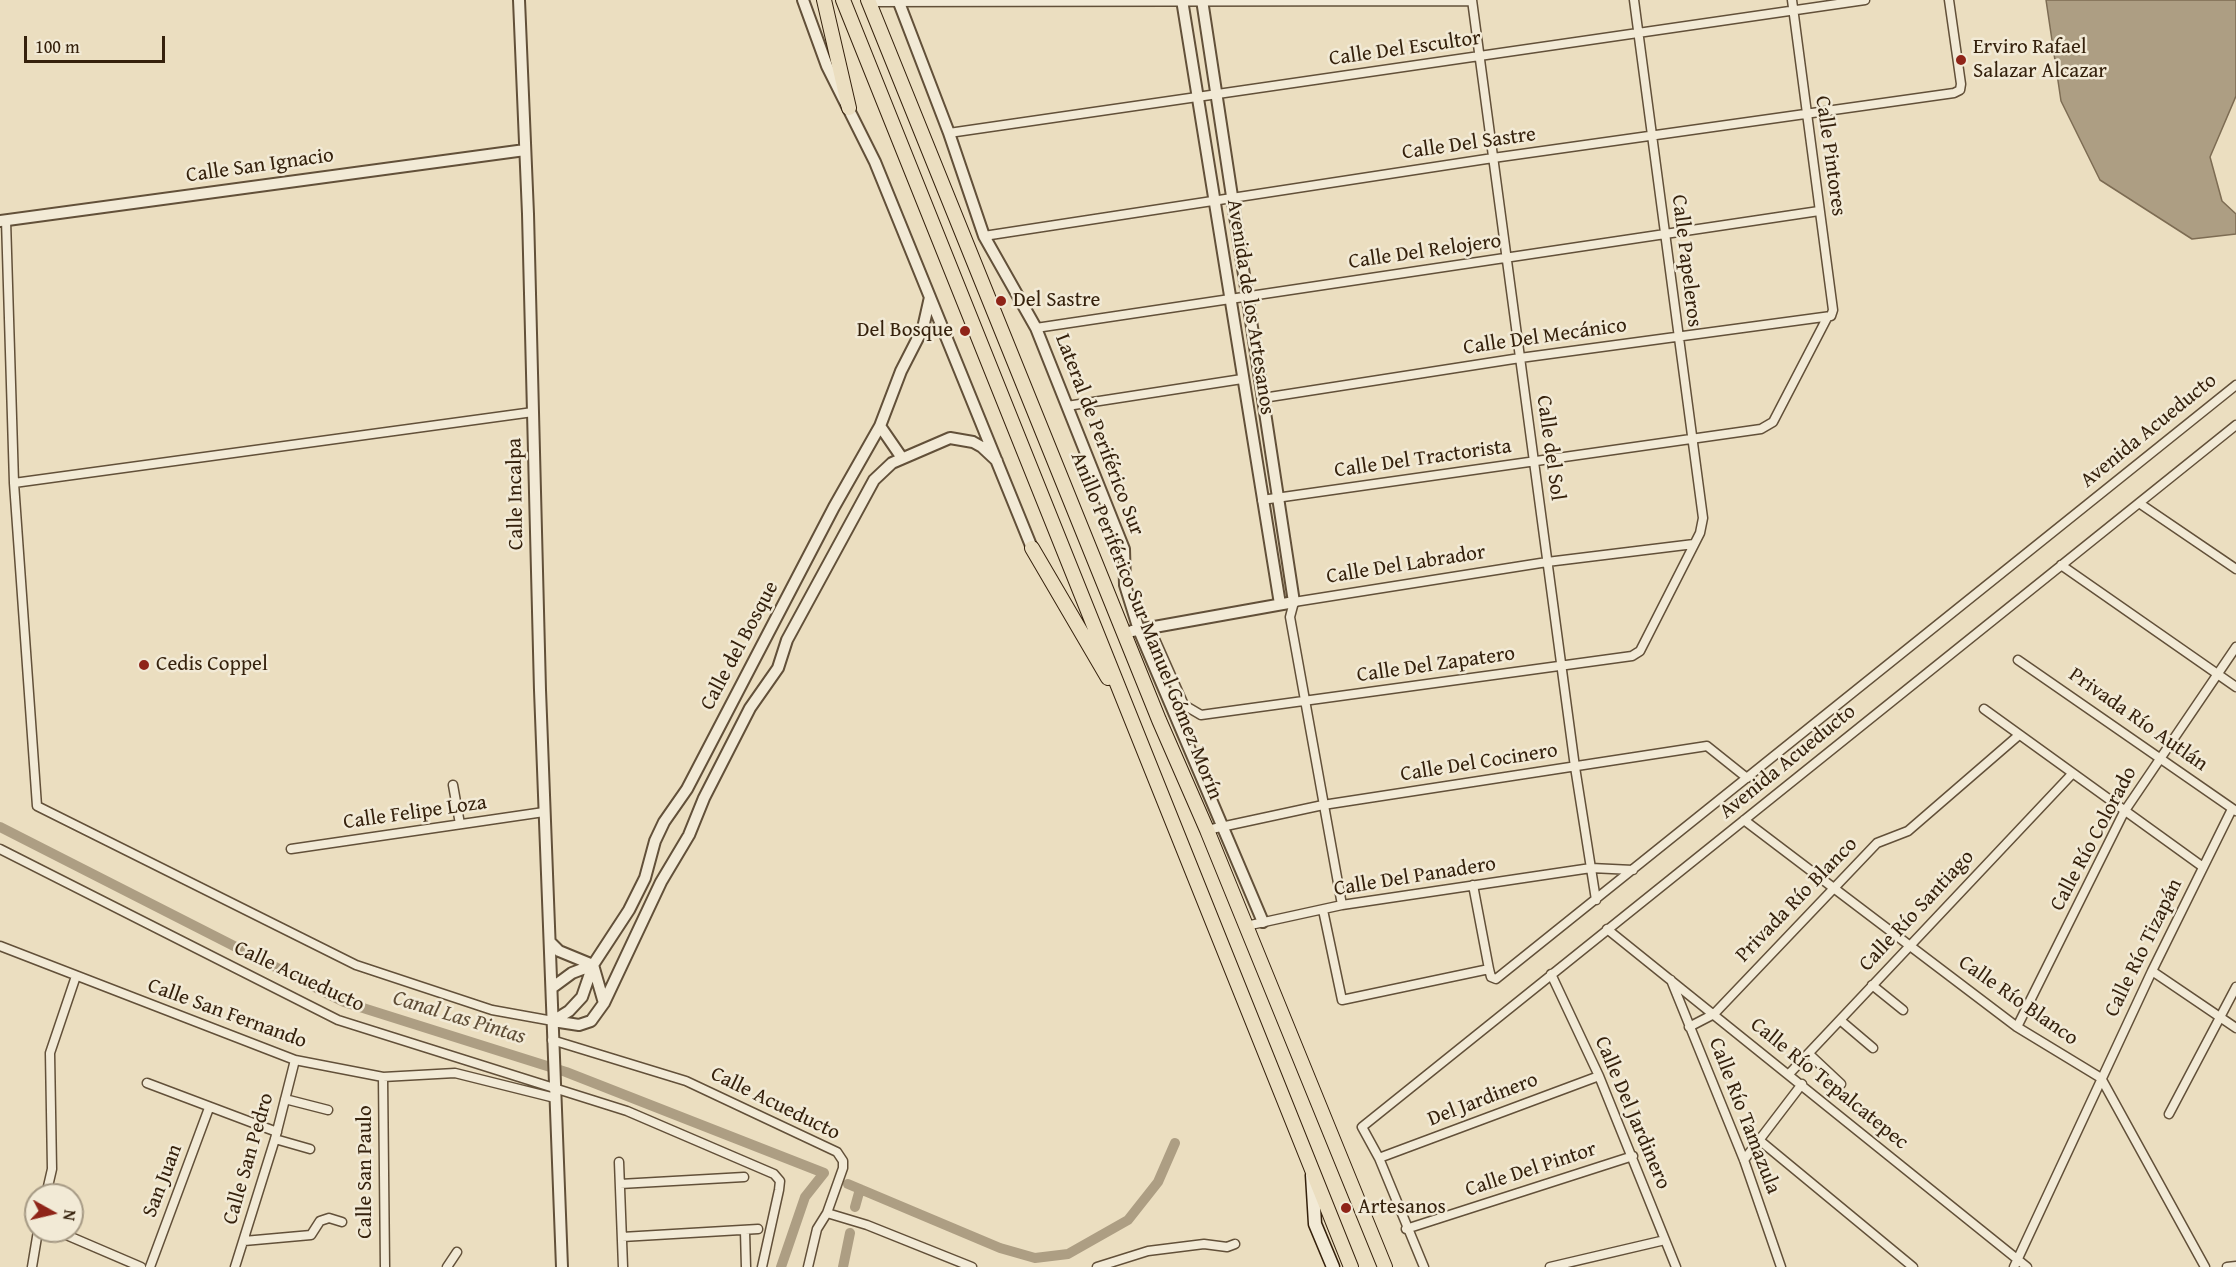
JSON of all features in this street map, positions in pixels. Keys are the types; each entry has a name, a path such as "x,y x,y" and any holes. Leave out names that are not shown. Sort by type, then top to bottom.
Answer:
{"highway":[{"path":"824,0 849,108"},
{"path":"843,0 1351,1267"},
{"name":"Anillo Periférico Sur Manuel Gómez Morín","path":"869,1 1138,630 1207,830 1385,1267"},
{"path":"1032,548 1132,718"}],"main road":[{"path":"1312,1168 1315,1224 1333,1267"}],"street":[{"name":"Calle Incalpa","path":"519,0 544,812 553,1021"},
{"path":"803,0 827,66 875,162 1032,548"},
{"name":"Calle Papeleros","path":"1634,0 1703,527"},
{"name":"Calle Pintores","path":"1768,427 1773,422 1833,310 1792,0"},
{"name":"Calle Del Escultor","path":"950,133 1865,0"},
{"name":"Calle Del Sastre","path":"984,236 1493,158 1960,90 1949,0"},
{"path":"869,1 1472,1"},
{"name":"Lateral de Periférico Sur","path":"898,1 950,133 984,236 1036,328 1124,549 1125,585 1138,630 1224,826 1263,922"},
{"name":"Avenida de los Artesanos","path":"1182,1 1280,604 1290,617"},
{"name":"Avenida de los Artesanos","path":"1202,1 1294,602 1290,617 1342,905"},
{"name":"Calle del Sol","path":"1472,1 1575,767 1596,900"},
{"name":"Calle San Ignacio","path":"3,220 525,150"},
{"name":"Calle Del Relojero","path":"1036,328 1820,212"},
{"path":"3,220 14,483 37,806 356,965 492,1010 553,1021 552,1054 562,1267"},
{"name":"Calle del Bosque","path":"553,1021 569,1011 582,997 593,965 630,910 645,878 655,841 664,822 687,789 834,507 880,426 901,371 923,328 930,297"},
{"name":"Calle Del Mecánico","path":"1263,398 1520,358 1829,317"},
{"path":"1066,406 1242,379"},
{"name":"Avenida Acueducto","path":"1488,969 1491,977 1496,979 2236,385"},
{"path":"14,483 533,412"},
{"name":"Avenida Acueducto","path":"1379,1158 1362,1127 2236,425"},
{"path":"880,426 902,458"},
{"name":"Calle Del Tractorista","path":"1262,500 1691,440 1768,427"},
{"name":"Calle del Bosque","path":"553,1021 579,1025 591,1021 604,1003 750,708 778,668 786,640 874,480 892,463 950,438 973,442 997,461"},
{"path":"2139,503 2236,569"},
{"name":"Calle Del Zapatero","path":"1138,630 1184,705 1191,712 1201,715 1637,655 1703,527"},
{"name":"Calle Del Labrador","path":"1138,630 1280,604 1547,562 1694,544"},
{"path":"2061,565 2236,687"},
{"name":"Calle Río Colorado","path":"2017,1027 2124,812 2236,647"},
{"name":"Privada Río Autlán","path":"2018,660 2234,810"},
{"path":"1984,709 2203,867"},
{"name":"Privada Río Blanco","path":"1689,1027 1714,1014 1877,843 1908,831 2019,735"},
{"name":"Calle Del Cocinero","path":"1207,830 1323,805 1707,746 1747,778"},
{"name":"Calle Río Santiago","path":"1789,1074 2072,774"},
{"path":"453,785 460,824"},
{"name":"Calle Río Tizapán","path":"2016,1263 2152,971 2234,810"},
{"name":"Calle Felipe Loza","path":"291,849 544,812"},
{"name":"Calle Río Blanco","path":"1744,819 2017,1027 2102,1078"},
{"name":"Calle Acueducto","path":"0,849 338,1020 555,1093 627,1111 774,1174 780,1181 779,1190 762,1267"},
{"name":"Calle Del Panadero","path":"1246,926 1342,905 1473,885 1591,868 1634,870"},
{"path":"1323,910 1342,1000 1488,969 1473,885"},
{"name":"Calle Río Tepalcatepec","path":"1607,929 1802,1084 2016,1263 2027,1267"},
{"path":"550,942 559,951 593,965"},
{"name":"Calle San Fernando","path":"0,946 295,1060 383,1077 455,1072 555,1093"},
{"path":"553,987 572,973 593,965"},
{"path":"593,965 604,1003"},
{"path":"2152,971 2236,1028"},
{"name":"Calle Del Jardinero","path":"1551,974 1599,1076 1676,1267"},
{"path":"49,1183 52,1169 50,1053 76,976"},
{"name":"Calle Río Tamazula","path":"1671,979 1744,1160 1781,1267"},
{"path":"1872,985 1903,1010"},
{"path":"2169,1114 2236,987"},
{"path":"1840,1020 1873,1048"},
{"name":"Calle Acueducto","path":"552,1040 686,1081 837,1152 843,1161 827,1213"},
{"path":"1809,1054 1841,1084"},
{"name":"Calle San Pedro","path":"235,1267 277,1136 295,1060"},
{"name":"Del Jardinero","path":"1379,1158 1599,1076"},
{"name":"Calle San Paulo","path":"383,1077 385,1267"},
{"path":"2102,1078 2205,1267"},
{"path":"147,1083 310,1149"},
{"path":"1744,1160 1802,1084"},
{"path":"285,1099 328,1110"},
{"name":"San Juan","path":"150,1267 209,1108"},
{"path":"1758,1139 1913,1267"},
{"name":"Calle Del Pintor","path":"1406,1229 1633,1156"},
{"path":"1379,1158 1406,1229 1424,1267"},
{"path":"619,1162 622,1267"},
{"path":"620,1184 744,1177"},
{"path":"808,1267 817,1229 827,1213 867,1225 972,1267"},
{"path":"244,1241 310,1235 320,1221 329,1218 342,1222"},
{"path":"622,1237 758,1229"},
{"path":"744,1230 746,1267"},
{"path":"1550,1267 1665,1240"},
{"path":"32,1267 36,1243"},
{"path":"84,1243 141,1267"},
{"path":"1097,1267 1116,1265 1148,1251 1204,1244 1227,1246 1235,1244"},
{"path":"447,1267 457,1252"},
{"path":"2227,1267 2236,1266"}],"shaded area":[{"path":"2046,0 2236,0 2236,96 2210,157 2222,201 2236,214 2236,234 2192,239 2100,180 2061,101"}],"waterway":[{"name":"Canal Las Pintas","path":"0,827 344,1002 566,1072 824,1173 805,1197 781,1267"},
{"path":"848,1184 1000,1248 1035,1258 1068,1254 1128,1220 1158,1182 1175,1143"},
{"path":"855,1207 860,1189"},
{"path":"843,1267 850,1233"}],"place":[{"name":"Erviro Rafael Salazar Alcazar","path":"1961,60"},
{"name":"Del Sastre","path":"1001,301"},
{"name":"Del Bosque","path":"965,331"},
{"name":"Cedis Coppel","path":"144,665"},
{"name":"Artesanos","path":"1346,1208"}]}
